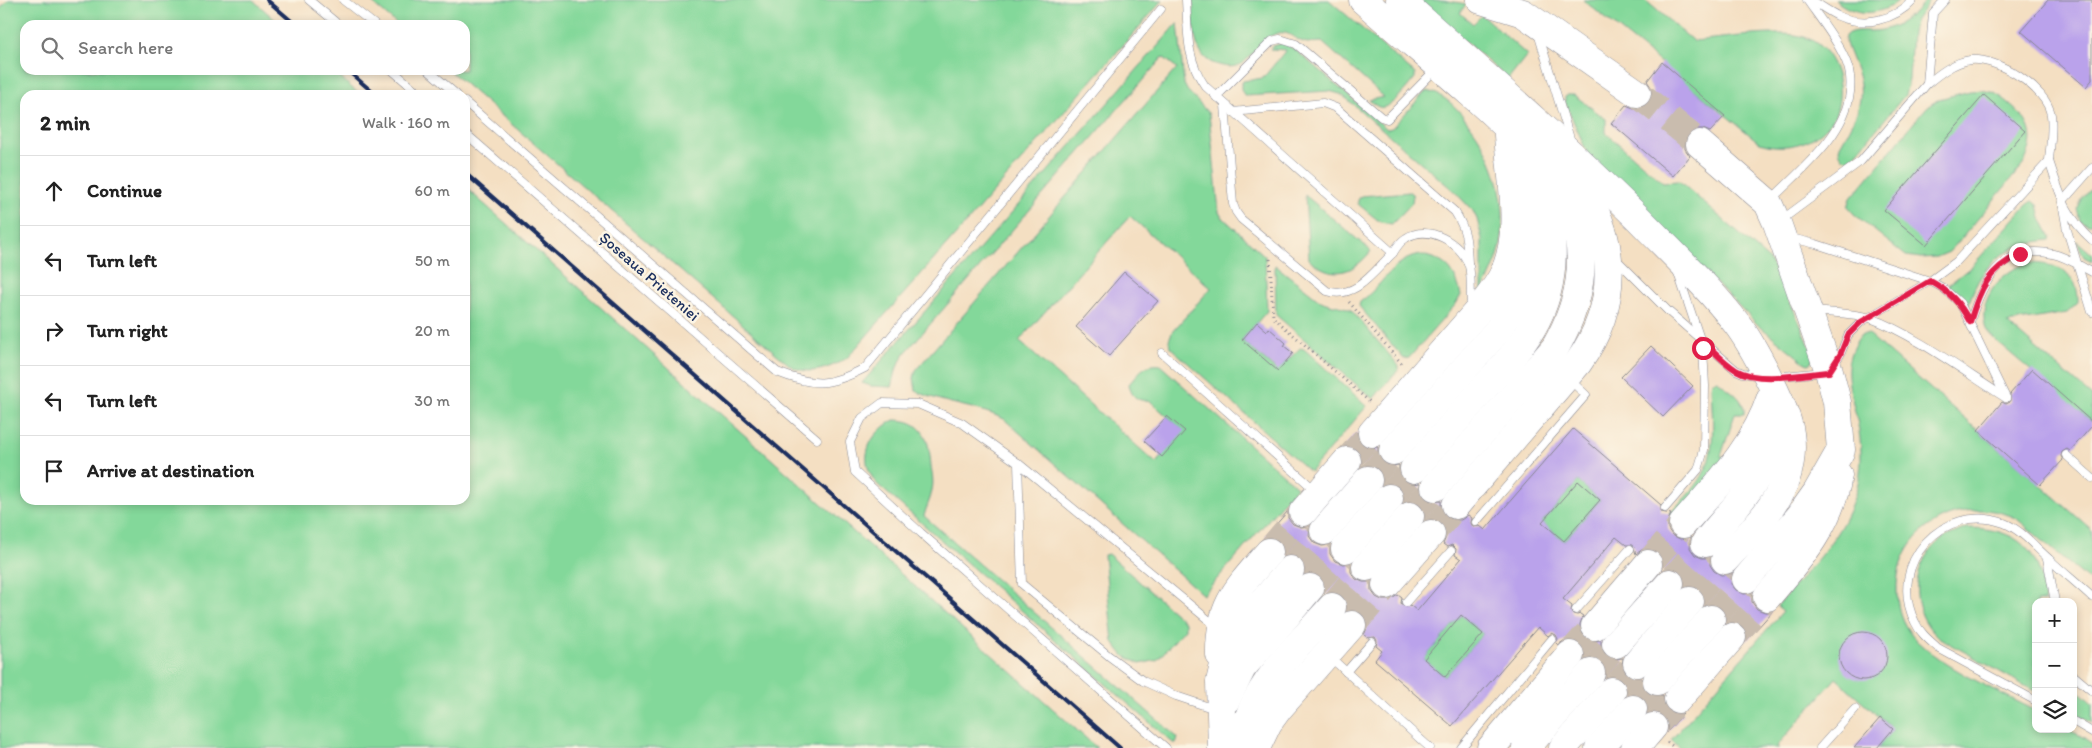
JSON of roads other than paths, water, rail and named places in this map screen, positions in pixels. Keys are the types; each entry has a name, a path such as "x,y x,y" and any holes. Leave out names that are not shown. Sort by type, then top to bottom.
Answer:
{"highway":[{"path":"1363,0 1507,126 1540,160 1557,184 1566,201 1576,226 1580,249 1580,279 1577,301 1568,325 1555,348 1435,487"},
{"path":"1400,0 1575,156 1672,252 1717,299 1738,325 1772,383 1789,422 1791,438 1790,462 1786,480 1773,504 1725,560"},
{"path":"1481,0 1523,12 1637,93"},
{"path":"1466,513 1576,386 1588,349 1597,331 1607,297 1610,275 1608,252 1597,216 1578,183 1550,153 1507,126"},
{"path":"1379,425 1472,318 1503,276 1511,250 1514,230 1507,126"},
{"path":"1393,450 1509,316 1522,294 1532,264 1532,227 1527,199 1507,126"},
{"path":"1414,468 1519,348 1542,308 1548,289 1552,269 1553,247 1549,225 1540,192 1529,165 1507,126"},
{"path":"1700,144 1775,220 1829,372 1837,402 1841,450 1838,478 1826,515 1800,558 1767,597"},
{"path":"1674,516 1734,466 1761,422 1772,383"},
{"path":"1705,543 1750,488 1766,462 1777,427 1778,410 1772,383"},
{"path":"1746,579 1805,508 1841,450"},
{"path":"1311,503 1348,461"},
{"path":"1324,530 1368,480"},
{"path":"1345,548 1389,498"},
{"path":"1366,567 1410,516"},
{"path":"1396,593 1441,542"},
{"path":"1222,748 1220,682 1221,630 1224,613 1231,598 1269,552"},
{"path":"1585,618 1639,557"},
{"path":"1220,682 1228,648 1238,631 1290,570"},
{"path":"1616,644 1670,583"},
{"path":"1221,711 1231,687 1242,668 1310,588"},
{"path":"1637,663 1690,601"},
{"path":"1241,748 1247,720 1258,695 1332,607"},
{"path":"1658,681 1711,619"},
{"path":"1256,748 1268,723 1336,663 1362,633"},
{"path":"1678,699 1732,637"},
{"path":"1491,748 1561,647"},
{"path":"1526,748 1591,673"},
{"path":"1563,748 1612,691"},
{"path":"1599,748 1633,709"},
{"path":"1635,748 1653,727"}],"lane":[{"path":"309,0 333,20"},
{"path":"343,0 369,20"},
{"path":"1186,0 1189,47 1195,72 1225,106 1392,252"},
{"path":"1775,220 1839,124 1849,103 1850,75 1839,47 1807,0"},
{"path":"1811,0 1837,16 1865,21 1886,18 1904,9 1913,0"},
{"path":"1927,84 1933,14 1945,0"},
{"path":"470,106 777,372 805,382 824,383 844,379 865,368 1161,9"},
{"path":"1523,12 1575,156"},
{"path":"1216,97 1272,41 1280,39 1296,44 1381,117 1387,119 1439,66"},
{"path":"1775,220 1861,161 1927,84 1947,69 1970,60 1996,63 2020,76 2039,93 2051,114 2050,161 2062,202 2067,230 2092,312"},
{"path":"398,75 415,90"},
{"path":"434,75 451,90"},
{"path":"1233,112 1323,103 1336,108 1455,212 1464,226 1467,236 1472,318"},
{"path":"1225,106 1233,204 1241,219 1327,292 1342,294 1360,285 1404,239 1414,234 1434,234 1452,243 1469,265"},
{"name":"Șoseaua Prieteniei","path":"470,137 817,439"},
{"path":"1608,252 1668,311 1736,370 1772,383 1829,372 1840,355 1848,335 1861,322 1930,281 1956,262 2050,161"},
{"path":"2062,202 2092,168"},
{"path":"2062,202 2078,227 2092,240"},
{"path":"1775,220 1816,244 1930,281 1943,288 1960,303 2006,398 1922,345 1869,318 1807,311"},
{"path":"1672,252 1703,348 1705,386 1704,450 1702,461 1674,516"},
{"path":"1970,322 1979,294 1991,275 2004,262 2020,254 2037,252 2055,254 2092,272"},
{"path":"1162,354 1311,503"},
{"path":"1166,748 921,533 855,472 850,442 862,418 882,403 918,404 962,423 1018,463 1221,630"},
{"path":"2066,455 2092,478"},
{"path":"1018,463 1022,584 1109,656 1143,681 1176,696 1221,711"},
{"path":"2032,699 1938,648 1915,624 1909,608 1908,576 1922,546 1933,534 1949,525 1968,519 2005,524 2023,535 2092,597"},
{"path":"2047,558 2054,598"},
{"path":"1461,748 1561,647"},
{"path":"1336,663 1430,748"},
{"path":"2077,678 2092,691"},
{"path":"1820,748 1855,709"},
{"path":"2077,723 2092,732"}],"tunnel":[{"path":"1637,93 1700,144"},
{"path":"1347,461 1372,433"},
{"path":"1368,480 1393,451"},
{"path":"1389,498 1414,469"},
{"path":"1410,516 1435,487"},
{"path":"1431,534 1456,505"},
{"path":"1269,552 1303,512"},
{"path":"1648,564 1683,524"},
{"path":"1290,570 1324,531"},
{"path":"1670,583 1705,543"},
{"path":"1310,588 1345,549"},
{"path":"1690,601 1725,560"},
{"path":"1332,607 1366,567"},
{"path":"1711,619 1746,579"},
{"path":"1352,625 1386,585"},
{"path":"1732,637 1767,597"},
{"path":"1570,655 1595,626"},
{"path":"1591,673 1616,644"},
{"path":"1612,691 1637,663"},
{"path":"1633,709 1657,681"},
{"path":"1653,727 1678,699"}],"railway":[{"path":"267,0 290,20"},
{"path":"353,75 370,90"},
{"path":"470,177 1120,748"}]}
